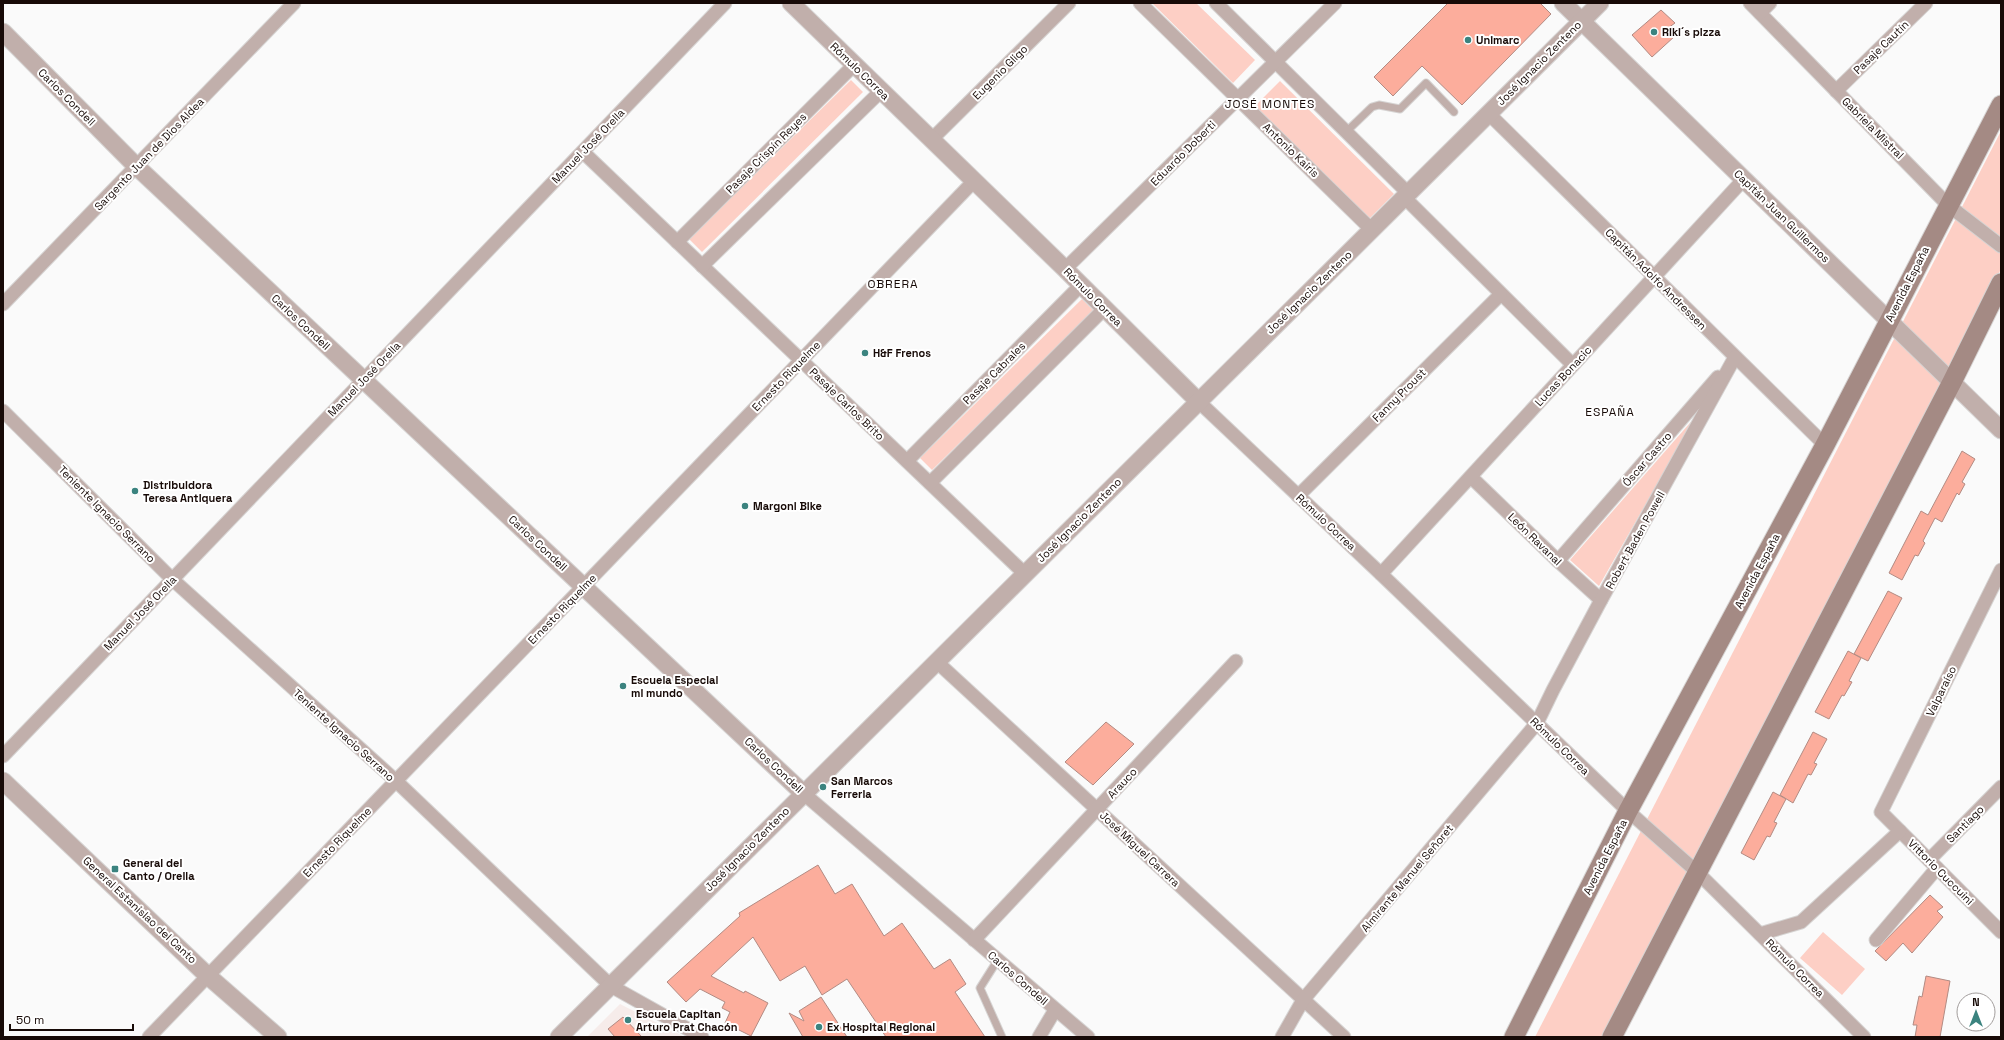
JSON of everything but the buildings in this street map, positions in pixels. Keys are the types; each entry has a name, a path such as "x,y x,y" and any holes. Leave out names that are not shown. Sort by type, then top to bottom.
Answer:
{"main road":[{"name":"Avenida España","path":"1514,1037 1628,811 1825,445 1948,204 2001,105"},
{"path":"1612,1037 1696,871 1952,382 2001,283"}],"street":[{"name":"Sargento Juan de Dios Aldea","path":"3,304 294,3"},
{"name":"Manuel José Orella","path":"3,756 725,3"},
{"name":"Rómulo Correa","path":"791,3 1065,269 1198,402 1381,574 1628,811 1696,871 1864,1037"},
{"name":"Eugenio Gligo","path":"931,140 1069,3"},
{"name":"Antonio Kairis","path":"1140,3 1372,230"},
{"path":"1216,3 1347,131 1500,295 1573,365"},
{"name":"Eduardo Doberti","path":"1065,269 1335,3"},
{"name":"Capitán Juan Guillermos","path":"1563,3 2001,430"},
{"name":"José Ignacio Zenteno","path":"559,1037 1600,3"},
{"name":"Gabriela Mistral","path":"1750,3 1948,204 2001,246"},
{"path":"1760,13 1770,3"},
{"name":"Pasaje Cautín","path":"1836,91 1926,3"},
{"name":"Carlos Condell","path":"3,32 136,166 803,793 1088,1037"},
{"name":"Pasaje Crispín Reyes","path":"677,242 854,65"},
{"path":"702,266 881,91"},
{"name":"Capitán Adolfo Andressen","path":"1488,113 1825,445"},
{"name":"Pasaje Carlos Brito","path":"583,152 1025,574"},
{"name":"Lucas Bonacic","path":"1381,574 1744,179"},
{"name":"Ernesto Riquelme","path":"149,1037 974,181"},
{"name":"Pasaje Cabrales","path":"907,461 1081,285"},
{"name":"Fanny Proust","path":"1298,496 1500,295"},
{"path":"930,483 1104,308"},
{"name":"Óscar Castro","path":"1558,561 1735,357"},
{"name":"Robert Baden Powell","path":"1537,723 1601,600 1735,357"},
{"name":"Teniente Ignacio Serrano","path":"3,411 172,579 396,781 611,986 702,1037"},
{"name":"León Ravanal","path":"1470,477 1601,600"},
{"name":"Valparaíso","path":"1881,812 2001,570"},
{"name":"Arauco","path":"974,940 1236,661"},
{"name":"José Miguel Carrera","path":"937,662 1344,1037"},
{"name":"Almirante Manuel Señoret","path":"1282,1037 1303,1000 1537,723"},
{"name":"General Estanislao del Canto","path":"3,782 208,976 278,1037"},
{"name":"Santiago","path":"1876,940 1933,864 2001,788"},
{"name":"Vittorio Cuccuini","path":"1881,812 2001,932"},
{"path":"1760,934 1801,922 1900,831"},
{"path":"1039,1037 1056,1010"}],"lane":[{"path":"1347,131 1372,107 1379,105 1400,110 1426,83 1454,112"},
{"path":"997,960 980,988 1002,1037"}],"shaded area":[{"path":"1152,3 1196,3 1255,60 1233,83"},
{"path":"851,80 863,92 702,252 689,239"},
{"path":"1280,81 1394,194 1368,220 1255,106"},
{"path":"2001,131 2001,269 1851,566 1604,1037 1535,1037"},
{"path":"1082,299 1094,311 932,470 920,458"},
{"path":"1696,416 1599,586 1570,560"},
{"path":"1823,932 1865,969 1842,995 1800,958"},
{"name":"Escuela Capitan Arturo Prat Chacón","path":"620,1004 685,1037 587,1037"}],"place":[{"name":"Riki´s pizza","path":"1654,32"},
{"name":"Unimarc","path":"1468,40"},
{"name":"H&F Frenos","path":"865,353"},
{"name":"Distribuidora Teresa Antiquera","path":"135,491"},
{"name":"Margoni Bike","path":"745,506"},
{"name":"Escuela Especial mi mundo","path":"623,686"},
{"name":"San Marcos Ferreria","path":"823,787"},
{"name":"General del Canto / Orella","path":"115,869"},
{"name":"Escuela Capitan Arturo Prat Chacón","path":"628,1020"},
{"name":"Ex Hospital Regional","path":"819,1027"}],"district":[{"name":"JOSÉ MONTES","path":"1270,104"},
{"name":"OBRERA","path":"893,284"},
{"name":"ESPAÑA","path":"1610,412"}]}
